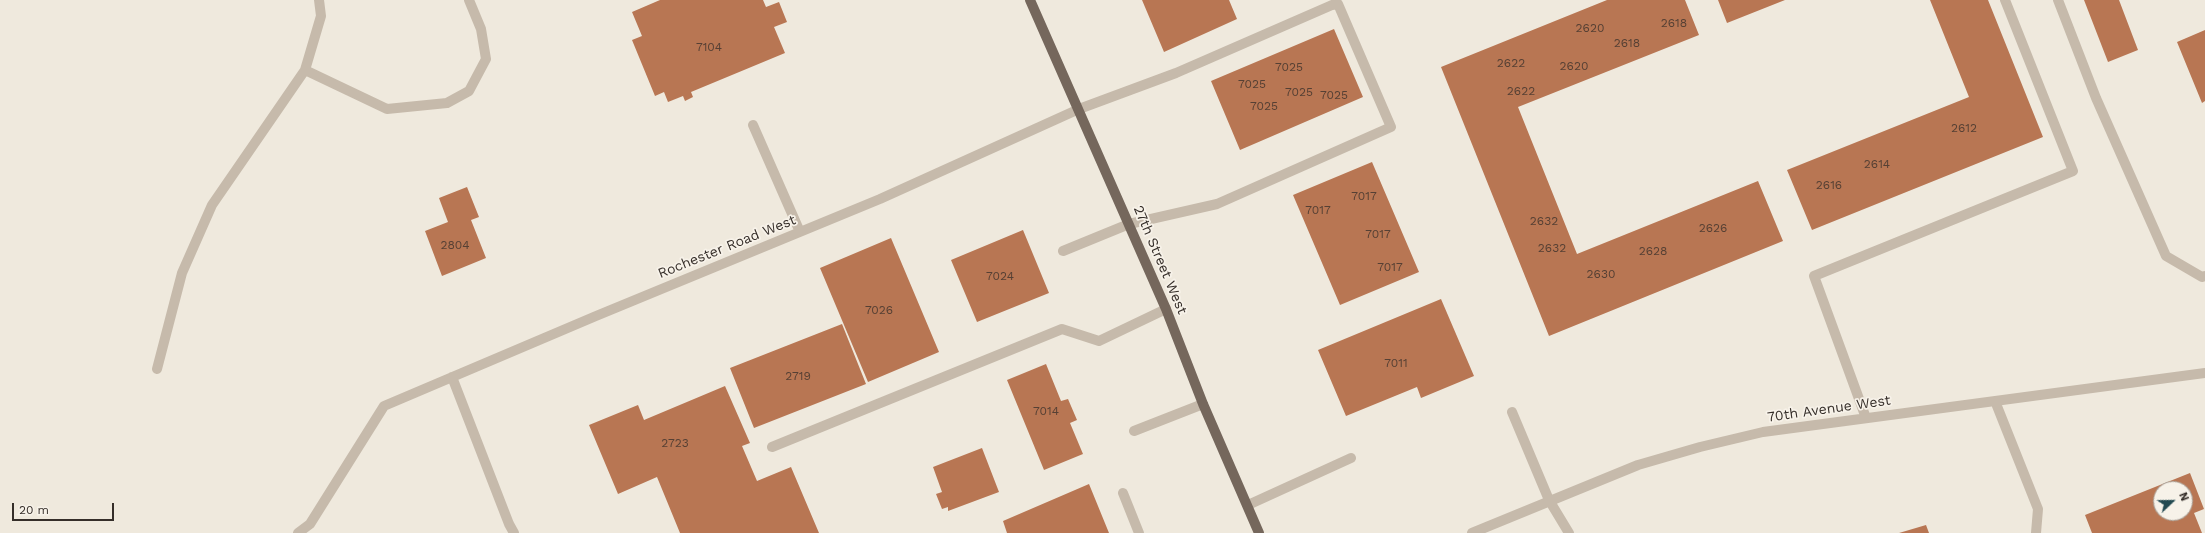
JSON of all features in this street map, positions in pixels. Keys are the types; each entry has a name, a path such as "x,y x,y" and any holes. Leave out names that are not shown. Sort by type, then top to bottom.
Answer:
{"main road":[{"name":"27th Street West","path":"1030,0 1166,309 1203,404 1259,533"}],"street":[{"path":"157,369 182,274 212,205 305,70 321,16 320,0"},
{"path":"305,70 387,109 447,103 469,91 486,59 482,29 469,0"},
{"path":"1866,418 1814,276 2073,171 2005,0"},
{"path":"2058,0 2096,98 2166,256 2204,280"},
{"name":"Rochester Road West","path":"298,533 310,524 384,406 880,199 1079,109 1176,73 1332,5 1338,4 1391,127 1217,204 1129,224"},
{"path":"753,125 800,232"},
{"path":"1063,251 1129,224"},
{"path":"772,447 1062,329 1099,341 1166,309"},
{"name":"70th Avenue West","path":"1472,533 1549,500 1638,465 1700,447 1763,432 2205,374"},
{"path":"452,377 509,524 514,533"},
{"path":"1995,401 2038,509 2036,533"},
{"path":"1134,431 1203,404"},
{"path":"1512,412 1549,500 1569,533"},
{"path":"1248,505 1351,458"},
{"path":"1123,493 1140,533"}],"building":[{"path":"660,0 763,0 766,7 779,2 787,22 774,27 785,53 691,92 693,97 685,101 683,96 668,102 664,92 655,96 632,40 642,36 632,12"},
{"path":"1142,0 1229,0 1237,19 1164,52"},
{"path":"1607,0 1685,0 1699,35 1518,107 1577,254 1758,181 1783,241 1549,336 1441,67"},
{"path":"1718,0 1785,0 1727,23"},
{"path":"1930,0 1988,0 2043,137 1812,230 1787,170 1969,97"},
{"path":"2084,0 2119,0 2138,50 2108,62"},
{"path":"1334,29 1363,97 1240,150 1211,81"},
{"path":"2205,30 2205,101 2202,103 2177,42"},
{"path":"1372,162 1419,272 1340,305 1293,195"},
{"path":"467,187 479,217 471,220 486,258 442,276 425,231 448,222 439,198"},
{"path":"1023,230 1049,293 977,322 951,260"},
{"path":"891,238 939,352 868,382 820,268"},
{"path":"1441,299 1474,376 1421,398 1417,387 1346,416 1318,350"},
{"path":"842,324 866,384 754,428 730,368"},
{"path":"1046,364 1061,401 1068,399 1077,420 1070,423 1083,454 1044,470 1007,380"},
{"path":"725,386 750,443 742,446 757,481 791,467 819,533 680,533 657,477 618,494 589,425 638,405 644,420"},
{"path":"982,448 999,492 948,511 948,507 942,509 936,494 942,492 933,467"},
{"path":"2190,473 2204,509 2194,513 2202,533 2092,533 2085,515 2153,488 2153,521 2193,521 2193,481 2170,481"},
{"path":"1089,484 1109,533 1007,533 1003,521"},
{"path":"1926,525 1929,533 1899,533"}]}
